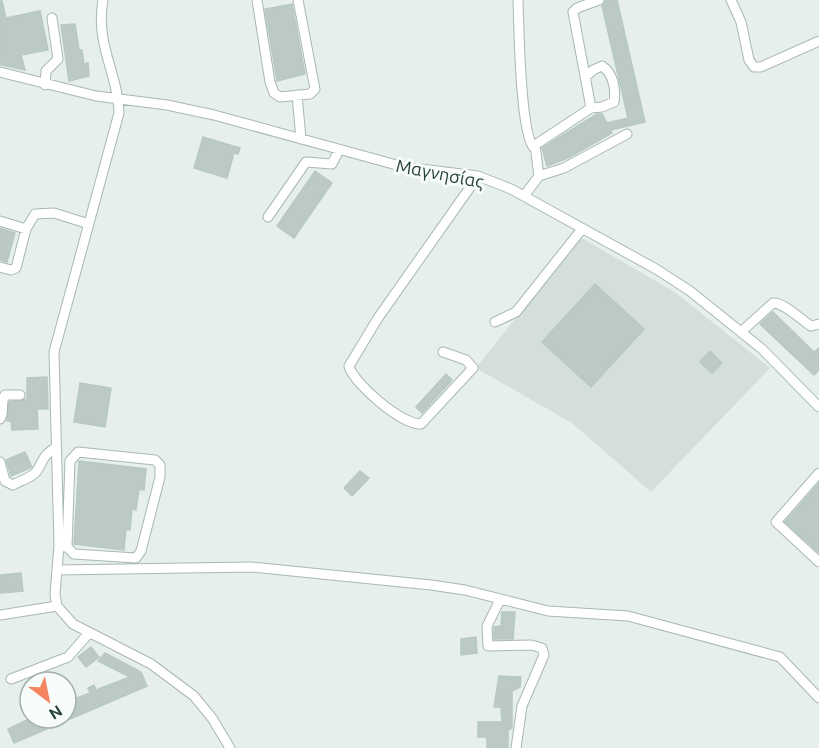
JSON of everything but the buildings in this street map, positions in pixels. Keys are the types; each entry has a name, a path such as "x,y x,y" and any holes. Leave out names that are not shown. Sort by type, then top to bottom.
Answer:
{"street":[{"path":"103,0 101,26 103,48 119,100 119,113 54,352 55,448 63,546 74,554 136,558 141,551 160,477 160,465 155,460 78,452 74,455 70,461 63,546 55,582 57,606 73,624 151,664 194,696 212,717 230,748"},
{"path":"257,0 272,89 280,97 310,94 315,89 298,0"},
{"path":"518,0 524,102 529,140 534,148 539,176"},
{"path":"591,108 573,12 577,8 599,0"},
{"path":"731,0 741,22 749,60 754,68 819,41"},
{"path":"45,85 46,71 58,58 52,18"},
{"path":"534,148 591,108 602,107 614,102 611,75 602,66 585,77"},
{"name":"Μαγνησίας","path":"0,72 45,85 119,100 214,115 404,167 478,177 524,196 664,274 741,332 790,375 819,407"},
{"path":"297,96 301,139"},
{"path":"524,196 539,176 564,168 627,134"},
{"path":"268,217 306,162 332,164 339,150"},
{"path":"443,352 466,360 473,368 421,424 402,418 389,409 354,378 349,366 378,318 478,177"},
{"path":"0,267 11,270 16,268 26,229 35,214 46,212 88,224"},
{"path":"0,221 26,229"},
{"path":"495,322 516,312 582,229"},
{"path":"741,332 773,303 785,306 792,314 811,326 819,324"},
{"path":"0,419 3,416 2,402 5,395 20,395"},
{"path":"0,462 5,481 13,485 32,476 38,470 43,455 55,448"},
{"path":"819,472 776,522 819,562"},
{"path":"58,570 251,567 465,590 500,600 570,614 628,616 763,651 786,661 819,698"},
{"path":"500,600 487,626 488,646 531,645 542,648 544,655 522,706 516,748"},
{"path":"0,615 57,606"},
{"path":"11,679 68,657 89,633"}],"shaded area":[{"path":"580,237 676,293 770,368 651,492 572,423 476,368"}]}
